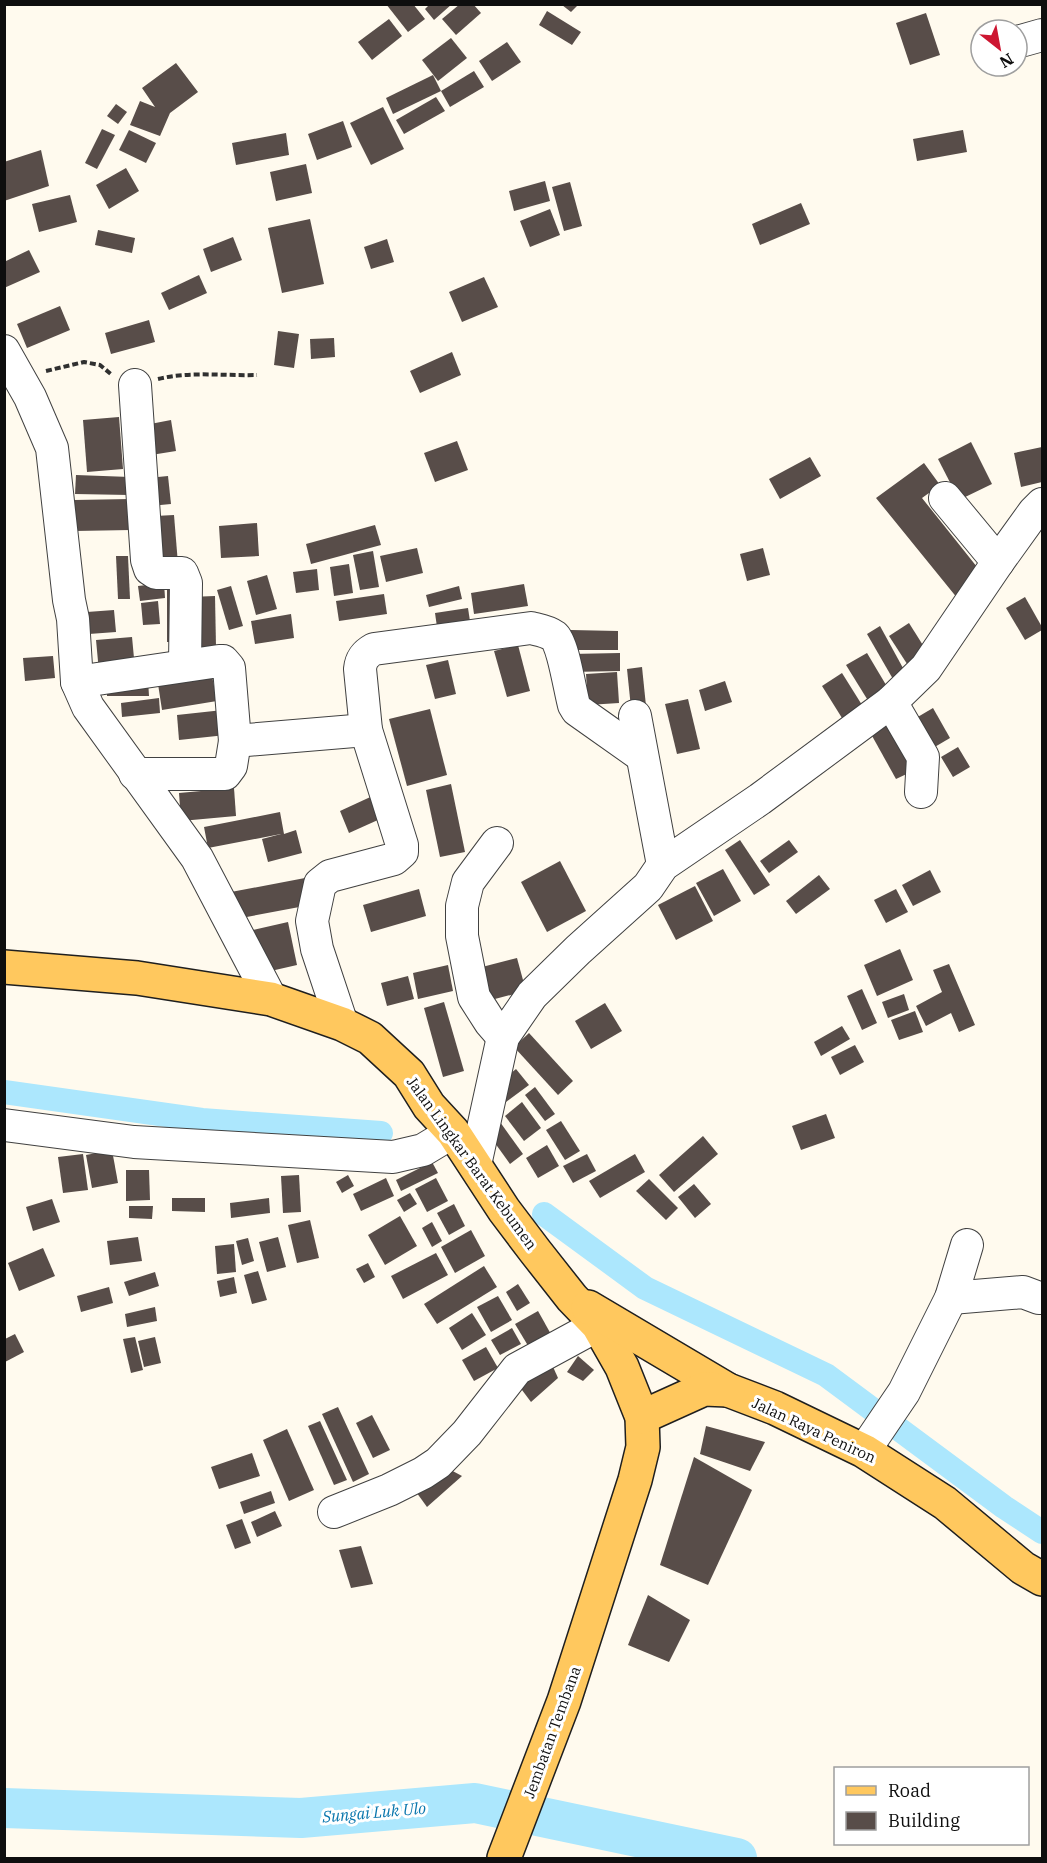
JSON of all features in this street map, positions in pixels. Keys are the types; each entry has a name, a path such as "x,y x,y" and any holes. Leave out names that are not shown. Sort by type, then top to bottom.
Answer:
{"main road":[{"name":"Jalan Lingkar Barat Kebumen","path":"4,967 137,978 272,999 342,1024 370,1038 409,1074 429,1106 453,1132 510,1218 572,1298 598,1325 622,1367 642,1417 644,1447 597,1604"},
{"name":"Jalan Raya Peniron","path":"572,1298 728,1390 775,1408 864,1450 945,1503 1023,1568 1042,1579"},
{"name":"Jalan Raya Peniron","path":"642,1417 704,1389 728,1390"},
{"name":"Jembatan Tembana","path":"504,1858 557,1721 597,1604"}],"street":[{"path":"4,351 30,398 52,448 73,619 77,682 88,707 197,858 272,999"},
{"path":"135,385 147,560 150,568 156,573 182,573 184,577 186,583 185,665"},
{"path":"945,498 998,562"},
{"path":"475,1165 503,1037 532,995 648,886 663,865 760,799 891,702 926,668 998,562 1042,504"},
{"path":"342,1024 317,949 312,921 320,884 330,876 394,859 402,852 402,845 366,730 360,669 361,661 366,653 374,649 531,628 547,632 557,639 577,710 642,756"},
{"path":"77,682 219,661 223,661 229,668 235,741 231,766 225,774 135,774"},
{"path":"891,702 923,757 921,792"},
{"path":"635,716 663,865"},
{"path":"235,741 366,730"},
{"path":"497,843 468,882 462,906 462,936 474,997 503,1037"},
{"path":"4,1125 134,1142 393,1157 423,1150 453,1132"},
{"path":"864,1450 904,1392 951,1298 967,1245"},
{"path":"951,1298 1023,1292 1042,1298"},
{"path":"334,1512 389,1490 438,1463 467,1433 517,1369 598,1325"}],"building":[{"path":"386,4 413,4 425,19 408,32"},
{"path":"430,4 452,4 434,20 425,9"},
{"path":"460,4 473,4 481,13 456,35 442,19"},
{"path":"562,5 578,5 571,12"},
{"path":"547,11 581,32 572,45 539,25"},
{"path":"926,13 940,55 910,65 896,23"},
{"path":"389,19 402,36 372,60 358,42"},
{"path":"451,38 467,58 438,81 422,60"},
{"path":"507,42 521,62 492,81 479,61"},
{"path":"176,63 198,92 170,113 160,136 130,125 140,101 155,107 142,88"},
{"path":"474,71 484,87 450,107 441,91"},
{"path":"433,75 441,91 393,114 386,98"},
{"path":"436,97 445,111 404,134 396,120"},
{"path":"116,104 127,112 118,124 107,116"},
{"path":"383,107 404,149 371,165 350,123"},
{"path":"343,121 352,147 317,160 308,134"},
{"path":"102,129 115,135 97,169 85,163"},
{"path":"129,130 156,143 146,163 119,150"},
{"path":"963,130 967,152 917,161 913,139"},
{"path":"286,133 289,155 236,165 232,143"},
{"path":"41,150 49,186 4,201 4,162"},
{"path":"306,164 312,193 276,201 270,172"},
{"path":"126,168 139,191 109,209 96,185"},
{"path":"545,181 550,201 514,211 509,191"},
{"path":"570,182 582,226 564,231 552,187"},
{"path":"70,195 77,222 39,232 32,204"},
{"path":"801,203 810,224 760,245 752,224"},
{"path":"550,209 560,235 530,247 520,221"},
{"path":"310,219 324,284 282,293 268,228"},
{"path":"98,230 135,238 132,253 95,245"},
{"path":"233,237 242,260 211,272 203,249"},
{"path":"387,239 394,262 371,269 364,247"},
{"path":"29,250 40,272 4,288 4,262"},
{"path":"199,275 207,293 169,310 161,293"},
{"path":"484,277 498,307 462,322 449,292"},
{"path":"60,306 70,330 27,348 17,324"},
{"path":"149,320 155,342 111,354 105,333"},
{"path":"278,331 299,334 294,368 274,365"},
{"path":"334,338 335,357 311,359 310,339"},
{"path":"452,352 461,375 420,393 410,371"},
{"path":"119,417 123,469 87,472 83,420"},
{"path":"171,420 176,451 151,455 145,425"},
{"path":"457,441 468,470 435,482 424,453"},
{"path":"971,442 992,484 959,500 938,459"},
{"path":"1042,447 1042,482 1021,487 1014,453"},
{"path":"810,457 821,476 780,499 769,479"},
{"path":"924,463 940,485 922,498 985,577 958,599 876,498"},
{"path":"76,475 130,477 129,495 75,494"},
{"path":"168,476 171,504 150,506 148,478"},
{"path":"130,499 131,530 75,531 74,500"},
{"path":"174,515 178,564 159,566 155,516"},
{"path":"257,523 259,556 221,558 219,526"},
{"path":"375,525 381,545 311,564 306,544"},
{"path":"417,548 423,573 386,582 380,556"},
{"path":"763,548 770,575 747,581 740,554"},
{"path":"373,551 379,587 360,590 353,555"},
{"path":"116,556 128,556 130,599 118,599"},
{"path":"349,564 353,593 334,596 330,567"},
{"path":"317,569 319,590 296,593 293,572"},
{"path":"267,575 277,609 256,615 247,581"},
{"path":"164,583 165,598 140,601 138,586"},
{"path":"524,584 528,606 474,614 471,593"},
{"path":"231,586 243,626 229,630 217,590"},
{"path":"459,586 462,599 429,607 426,595"},
{"path":"183,587 183,642 167,642 167,588"},
{"path":"384,594 387,614 339,621 336,601"},
{"path":"215,596 216,647 190,648 189,597"},
{"path":"1025,597 1042,630 1025,640 1006,608"},
{"path":"158,601 160,624 143,625 141,603"},
{"path":"468,608 471,628 438,634 435,613"},
{"path":"114,610 116,632 89,634 87,612"},
{"path":"291,614 294,638 255,644 251,621"},
{"path":"909,623 931,658 911,670 889,636"},
{"path":"880,626 909,679 897,686 867,634"},
{"path":"571,630 618,631 618,650 571,650"},
{"path":"132,637 135,669 99,672 96,640"},
{"path":"518,645 530,691 507,697 494,651"},
{"path":"620,653 620,671 570,672 570,654"},
{"path":"867,653 892,695 872,707 846,665"},
{"path":"53,656 55,678 25,681 23,658"},
{"path":"448,660 456,694 435,699 426,665"},
{"path":"642,667 646,706 631,708 627,669"},
{"path":"617,672 619,703 588,705 586,674"},
{"path":"842,673 867,713 847,726 822,686"},
{"path":"212,676 217,701 162,710 158,684"},
{"path":"148,679 149,696 107,696 107,680"},
{"path":"725,681 732,702 705,711 699,690"},
{"path":"159,698 160,713 122,717 121,703"},
{"path":"688,699 700,749 677,754 665,704"},
{"path":"933,708 950,738 933,748 916,718"},
{"path":"430,709 447,775 407,786 389,719"},
{"path":"223,710 226,735 179,740 177,715"},
{"path":"888,724 913,771 896,779 871,734"},
{"path":"958,747 970,767 953,777 941,757"},
{"path":"451,784 465,852 440,857 426,790"},
{"path":"234,788 236,816 181,821 179,793"},
{"path":"379,793 389,815 349,833 340,811"},
{"path":"280,812 284,834 296,830 302,853 268,862 262,839 281,834 208,848 204,827"},
{"path":"740,840 770,885 754,895 725,850"},
{"path":"789,840 798,852 769,873 760,861"},
{"path":"560,861 586,911 547,932 521,882"},
{"path":"723,869 741,901 714,916 696,883"},
{"path":"930,870 941,892 913,906 902,885"},
{"path":"819,875 830,889 796,914 786,901"},
{"path":"305,878 310,905 236,919 231,892"},
{"path":"695,886 713,921 676,940 658,905"},
{"path":"419,889 426,916 371,932 363,905"},
{"path":"896,889 908,912 886,923 874,900"},
{"path":"288,922 297,965 262,973 253,930"},
{"path":"900,949 913,980 877,996 864,965"},
{"path":"517,958 526,991 491,1000 482,967"},
{"path":"949,964 975,1025 959,1032 951,1013 926,1026 916,1006 942,992 933,970"},
{"path":"448,965 453,991 418,999 413,973"},
{"path":"408,976 414,999 387,1006 381,983"},
{"path":"862,989 877,1023 862,1030 847,996"},
{"path":"904,994 909,1010 888,1018 882,1002"},
{"path":"444,1002 464,1071 443,1077 424,1008"},
{"path":"605,1003 622,1031 591,1049 575,1021"},
{"path":"915,1011 923,1032 899,1040 891,1020"},
{"path":"842,1026 850,1039 821,1056 814,1042"},
{"path":"529,1033 573,1081 558,1095 514,1047"},
{"path":"855,1045 864,1062 840,1075 831,1057"},
{"path":"516,1069 529,1085 506,1102 494,1087"},
{"path":"535,1087 555,1114 545,1121 525,1095"},
{"path":"522,1102 541,1128 524,1141 505,1116"},
{"path":"826,1114 835,1138 801,1150 792,1126"},
{"path":"561,1121 580,1151 565,1160 546,1130"},
{"path":"500,1122 523,1154 510,1164 487,1132"},
{"path":"703,1136 718,1154 674,1192 659,1175"},
{"path":"547,1145 559,1166 538,1178 526,1158"},
{"path":"112,1150 118,1183 92,1188 86,1155"},
{"path":"83,1154 88,1190 63,1193 58,1157"},
{"path":"587,1154 596,1171 573,1183 563,1166"},
{"path":"635,1154 645,1172 600,1198 589,1181"},
{"path":"432,1162 438,1173 401,1191 396,1180"},
{"path":"126,1170 149,1170 150,1200 126,1201"},
{"path":"299,1175 301,1212 283,1213 281,1176"},
{"path":"348,1175 354,1186 342,1193 336,1182"},
{"path":"386,1178 394,1196 361,1211 353,1194"},
{"path":"436,1178 448,1201 427,1212 415,1189"},
{"path":"649,1179 678,1208 666,1220 636,1191"},
{"path":"694,1184 711,1204 695,1218 678,1197"},
{"path":"410,1193 417,1204 404,1212 397,1200"},
{"path":"172,1198 205,1198 205,1212 172,1211"},
{"path":"269,1198 270,1213 231,1218 230,1203"},
{"path":"52,1199 60,1222 33,1231 26,1207"},
{"path":"454,1204 465,1226 449,1235 437,1213"},
{"path":"129,1206 153,1206 152,1219 129,1218"},
{"path":"400,1216 417,1246 385,1265 368,1235"},
{"path":"310,1220 319,1258 297,1263 288,1225"},
{"path":"432,1222 442,1241 432,1247 422,1228"},
{"path":"471,1230 485,1256 455,1273 441,1247"},
{"path":"138,1237 142,1261 110,1265 107,1241"},
{"path":"278,1237 286,1267 267,1272 259,1242"},
{"path":"248,1238 254,1261 242,1265 236,1241"},
{"path":"234,1244 236,1272 217,1274 215,1246"},
{"path":"43,1248 55,1276 19,1291 8,1263"},
{"path":"436,1253 448,1275 403,1299 391,1276"},
{"path":"368,1263 375,1277 364,1283 356,1269"},
{"path":"484,1266 497,1287 437,1324 424,1304"},
{"path":"258,1271 267,1300 252,1304 244,1275"},
{"path":"155,1272 159,1286 129,1296 124,1282"},
{"path":"234,1277 237,1293 220,1297 217,1281"},
{"path":"518,1284 530,1303 517,1311 506,1292"},
{"path":"109,1287 113,1303 81,1312 77,1296"},
{"path":"498,1296 512,1320 491,1332 477,1307"},
{"path":"155,1307 157,1321 127,1327 125,1314"},
{"path":"538,1311 552,1336 530,1349 515,1324"},
{"path":"472,1313 486,1335 462,1350 449,1328"},
{"path":"512,1328 521,1344 500,1355 491,1340"},
{"path":"15,1334 24,1352 5,1362 5,1339"},
{"path":"135,1337 143,1370 131,1373 123,1339"},
{"path":"155,1337 161,1363 144,1367 138,1341"},
{"path":"486,1347 498,1368 474,1381 462,1360"},
{"path":"578,1356 594,1370 583,1381 567,1372"},
{"path":"550,1360 558,1378 531,1402 519,1386"},
{"path":"338,1407 369,1474 353,1482 322,1414"},
{"path":"372,1415 390,1450 373,1458 356,1423"},
{"path":"320,1421 347,1480 334,1485 308,1426"},
{"path":"706,1426 765,1442 750,1471 700,1454"},
{"path":"287,1429 314,1490 289,1501 263,1440"},
{"path":"252,1453 260,1476 219,1489 211,1467"},
{"path":"694,1457 752,1490 708,1585 660,1565"},
{"path":"447,1468 462,1476 427,1507 414,1489"},
{"path":"271,1491 275,1503 244,1514 240,1502"},
{"path":"275,1511 282,1526 257,1537 251,1522"},
{"path":"242,1519 251,1543 235,1549 226,1525"},
{"path":"361,1546 373,1584 351,1588 339,1550"},
{"path":"648,1595 690,1620 669,1662 628,1645"}],"waterway":[{"path":"4,1092 202,1120 381,1133"},
{"path":"544,1214 645,1288 826,1375 1004,1507 1042,1532"},
{"name":"Sungai Luk Ulo","path":"4,1808 301,1818 475,1803 737,1858"}]}
